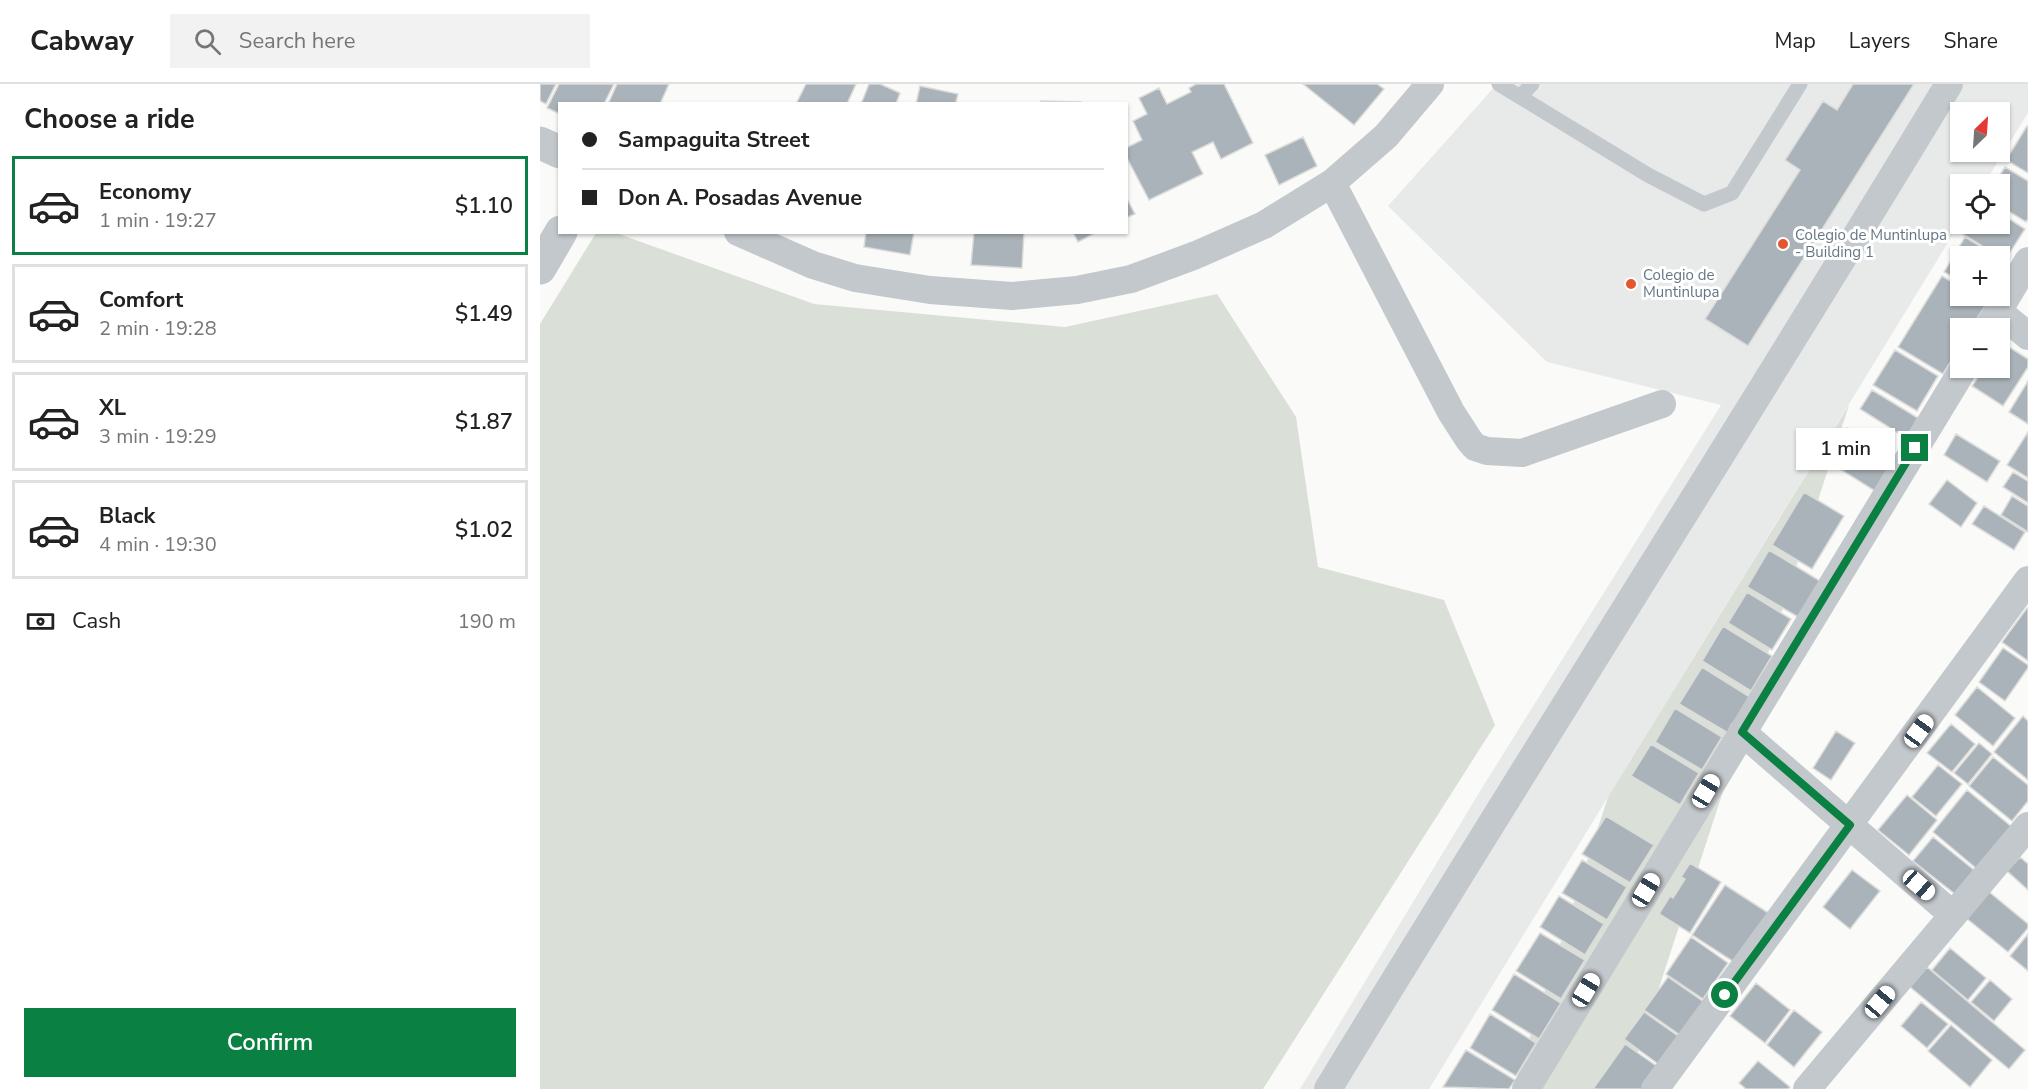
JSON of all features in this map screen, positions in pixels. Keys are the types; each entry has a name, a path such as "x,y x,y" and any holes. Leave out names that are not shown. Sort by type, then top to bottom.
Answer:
{"street":[{"path":"743,234 813,265 855,278 930,290 1011,296 1077,290 1131,279 1196,255 1264,225 1332,183 1386,136 1430,84"},
{"path":"1328,1089 1604,641 1826,287 1949,84"},
{"path":"540,143 558,151"},
{"path":"1332,183 1452,412 1475,447 1487,451 1522,453 1662,404"},
{"path":"540,240 558,209"},
{"path":"540,268 560,234"},
{"path":"1994,318 2028,261"},
{"path":"2010,328 2028,336"},
{"path":"1526,1089 1958,378"},
{"path":"1656,1089 2028,580"},
{"path":"1742,732 1953,915"},
{"path":"1807,1089 2028,826"}],"lane":[{"path":"1498,84 1648,175 1704,204 1732,193 1800,84"},
{"path":"1520,97 1532,84"}],"shaded area":[{"path":"1497,84 2028,84 2028,113 2010,142 2010,102 1950,102 1950,162 1998,162 1990,174 1950,174 1950,234 1953,234 1429,1089 1300,1089 1482,788 1721,405 1547,362 1388,206"},
{"path":"595,234 619,234 814,304 1065,327 1217,294 1296,417 1318,567 1444,600 1495,725 1263,1089 540,1089 540,324"},
{"path":"1849,405 1626,1089 1513,1089 1608,797"}],"building":[{"path":"540,84 556,84 546,104 540,101"},
{"path":"559,84 614,84 605,102 558,102 558,113 547,108"},
{"path":"617,84 669,84 661,102 609,102"},
{"path":"806,84 856,84 848,102 797,102"},
{"path":"869,84 880,84 900,93 897,102 862,102"},
{"path":"1196,84 1224,84 1253,143 1221,159 1213,142 1192,152 1203,174 1149,200 1128,160 1128,147 1142,140 1133,121 1147,114 1139,98 1159,88 1167,104 1191,92 1189,88"},
{"path":"1303,84 1377,84 1384,89 1354,125"},
{"name":"Colegio de Muntinlupa - Building 1","path":"1853,84 1914,84 1748,346 1705,319 1800,170 1785,160 1823,101 1837,110"},
{"path":"920,86 958,94 956,102 916,102"},
{"path":"2027,126 2028,173 2009,162 2010,154"},
{"path":"1303,137 1317,166 1279,185 1265,155"},
{"path":"2005,167 2028,181 2028,219 2026,222 2010,212 2010,174 2000,174"},
{"path":"1128,201 1135,214 1128,217"},
{"path":"2010,219 2025,229 2010,252 2010,246 1982,246 1963,234 2010,234"},
{"path":"866,234 914,234 910,255 864,247"},
{"path":"974,234 1024,234 1022,268 971,265"},
{"path":"1074,234 1093,234 1078,242"},
{"path":"1965,237 1980,246 1960,246"},
{"path":"1950,262 1950,275 1944,272"},
{"path":"1942,276 1950,281 1950,306 1985,306 1977,318 1950,318 1950,362 1943,374 1898,347"},
{"path":"2010,348 2028,359 2028,367 2003,406 1972,386 1977,378 2010,378"},
{"path":"1895,350 1938,376 1917,411 1873,385"},
{"path":"2028,381 2028,424 2009,412"},
{"path":"1872,390 1918,418 1906,438 1860,409"},
{"path":"1847,428 1896,458 1875,491 1827,461"},
{"path":"2028,432 2028,478 2007,465"},
{"path":"1956,434 2000,461 1987,482 1944,455"},
{"path":"2013,472 2028,481 2028,503 2003,487"},
{"path":"1947,480 1977,503 1961,527 1929,504"},
{"path":"1804,492 1844,516 1812,569 1772,545"},
{"path":"2012,496 2028,506 2028,532 2001,515"},
{"path":"1984,506 2025,532 2014,550 1972,524"},
{"path":"1769,550 1820,581 1798,617 1747,587"},
{"path":"1747,592 1791,619 1772,650 1728,623"},
{"path":"2028,609 2028,661 2002,642"},
{"path":"1723,626 1772,656 1751,691 1702,661"},
{"path":"2003,648 2028,665 2005,701 1979,682"},
{"path":"1702,667 1750,697 1728,733 1679,704"},
{"path":"1977,687 2015,718 1993,746 1955,715"},
{"path":"1675,708 1722,737 1702,770 1655,742"},
{"path":"2023,716 2028,721 2028,780 1994,752"},
{"path":"1951,724 1975,744 1952,772 1927,753"},
{"path":"1836,731 1855,743 1831,780 1813,768"},
{"path":"1979,743 1992,754 1968,784 1954,773"},
{"path":"1651,744 1699,773 1680,805 1631,776"},
{"path":"1993,757 2028,785 2028,801 2012,821 1969,786"},
{"path":"1938,765 1962,784 1936,816 1912,797"},
{"path":"1967,790 2012,827 1977,869 1933,832"},
{"path":"1907,795 1937,820 1909,855 1878,830"},
{"path":"1606,816 1654,845 1630,883 1582,854"},
{"path":"1933,837 1974,870 1955,894 1913,861"},
{"path":"2020,857 2028,864 2028,890 2007,871"},
{"path":"1582,860 1627,887 1607,920 1562,893"},
{"path":"1690,863 1721,882 1690,933 1659,914 1670,896 1673,898 1685,879 1681,877"},
{"path":"1852,870 1880,891 1850,929 1823,907"},
{"path":"1725,885 1770,914 1737,964 1692,935"},
{"path":"1988,891 2028,924 2028,928 2008,952 1966,918"},
{"path":"1559,896 1604,924 1585,955 1540,927"},
{"path":"1540,933 1585,960 1561,999 1516,971"},
{"path":"2028,934 2028,971 2010,956"},
{"path":"1691,937 1728,963 1703,999 1666,974"},
{"path":"1950,948 1986,978 1968,1000 1932,970"},
{"path":"1927,967 2025,1050 2009,1069 1910,987"},
{"path":"1514,974 1561,1003 1539,1039 1492,1010"},
{"path":"1668,977 1704,1002 1680,1035 1644,1010"},
{"path":"1990,980 2012,999 1994,1021 1971,1002"},
{"path":"1756,983 1790,1010 1765,1043 1730,1016"},
{"path":"1921,1002 1948,1024 1927,1048 1901,1026"},
{"path":"1794,1010 1822,1032 1794,1067 1767,1045"},
{"path":"1644,1012 1681,1038 1661,1066 1624,1039"},
{"path":"1490,1014 1536,1043 1516,1076 1470,1048"},
{"path":"1951,1025 1992,1060 1970,1087 1928,1051"},
{"path":"1625,1044 1658,1067 1643,1089 1593,1089"},
{"path":"1466,1050 1515,1080 1509,1089 1443,1087"},
{"path":"1758,1061 1790,1087 1788,1089 1746,1089 1739,1083"}],"place":[{"name":"Colegio de Muntinlupa - Building 1","path":"1783,244"},
{"name":"Colegio de Muntinlupa","path":"1631,284"}],"route":[{"path":"1725,995 1850,825 1742,732 1915,448"}]}
